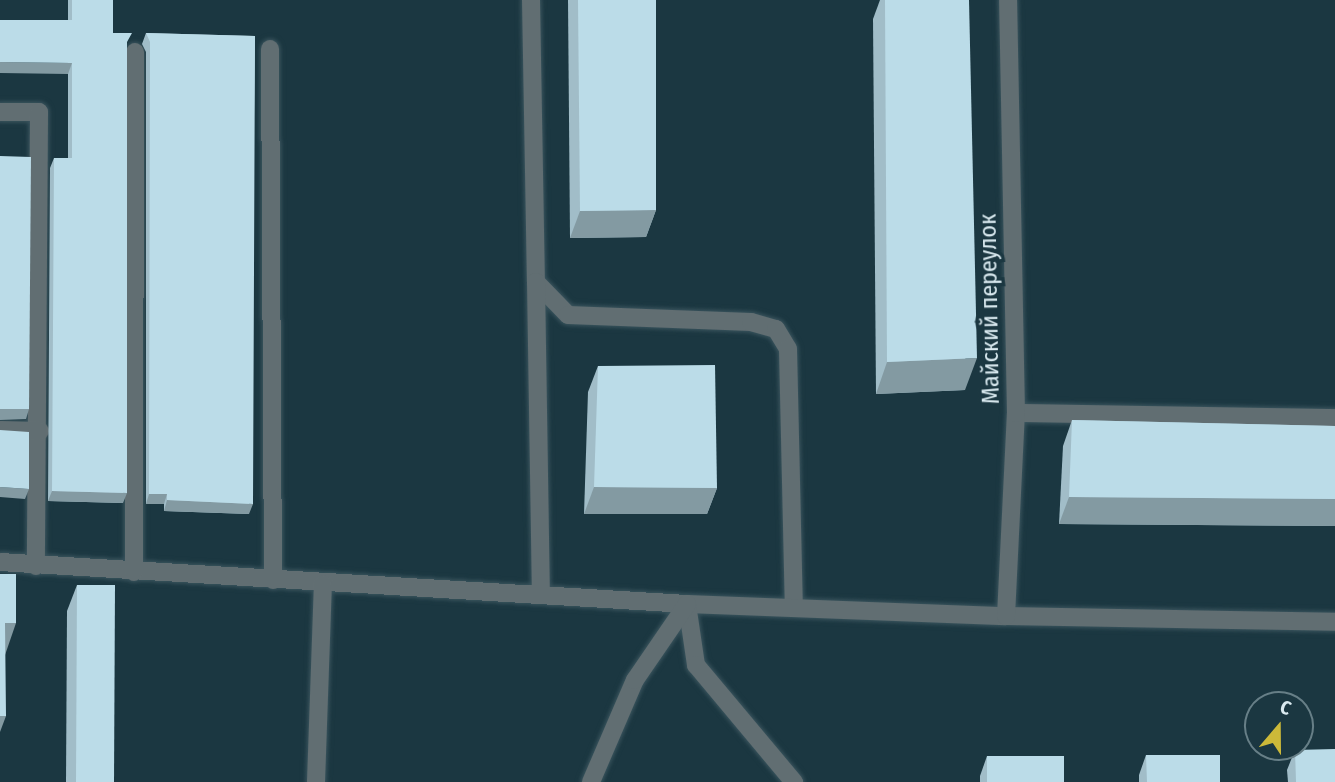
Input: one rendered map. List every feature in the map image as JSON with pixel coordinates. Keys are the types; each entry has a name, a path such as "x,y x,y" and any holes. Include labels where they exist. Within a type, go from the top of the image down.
{"street":[{"path":"531,0 541,593"},
{"name":"Майский переулок","path":"1006,616 1016,413 1008,0"},
{"path":"270,49 273,580"},
{"path":"134,572 135,52"},
{"path":"0,112 39,112 40,431 36,566"},
{"path":"536,282 568,315 751,322 776,329 788,349 794,605"},
{"path":"1016,413 1335,418"},
{"path":"0,430 40,431"},
{"path":"0,562 323,584 541,593 687,604 794,605 1006,616 1335,622"},
{"path":"316,782 323,584"},
{"path":"591,782 635,680 687,604"},
{"path":"687,604 696,665 794,782"}],"building":[{"path":"72,0 113,0 113,33 132,33 127,42 127,493 52,491 54,158 72,158 72,63 0,62 0,20 72,20"},
{"path":"578,0 656,0 656,210 580,211"},
{"path":"885,0 969,0 977,358 887,362"},
{"path":"146,33 255,36 253,504 167,500 167,494 149,494 150,42"},
{"path":"0,156 31,157 29,409 0,409"},
{"path":"715,365 717,488 594,487 598,366"},
{"path":"1072,420 1335,426 1335,499 1069,497"},
{"path":"0,430 29,432 29,489 0,487"},
{"path":"0,574 16,574 16,623 5,623 6,716 0,716"},
{"path":"77,585 115,585 114,782 76,782"},
{"path":"1335,749 1335,782 1296,782 1295,761 1314,761 1314,750"},
{"path":"1146,755 1220,755 1220,782 1147,782"},
{"path":"987,756 1064,756 1064,782 987,782"}]}
